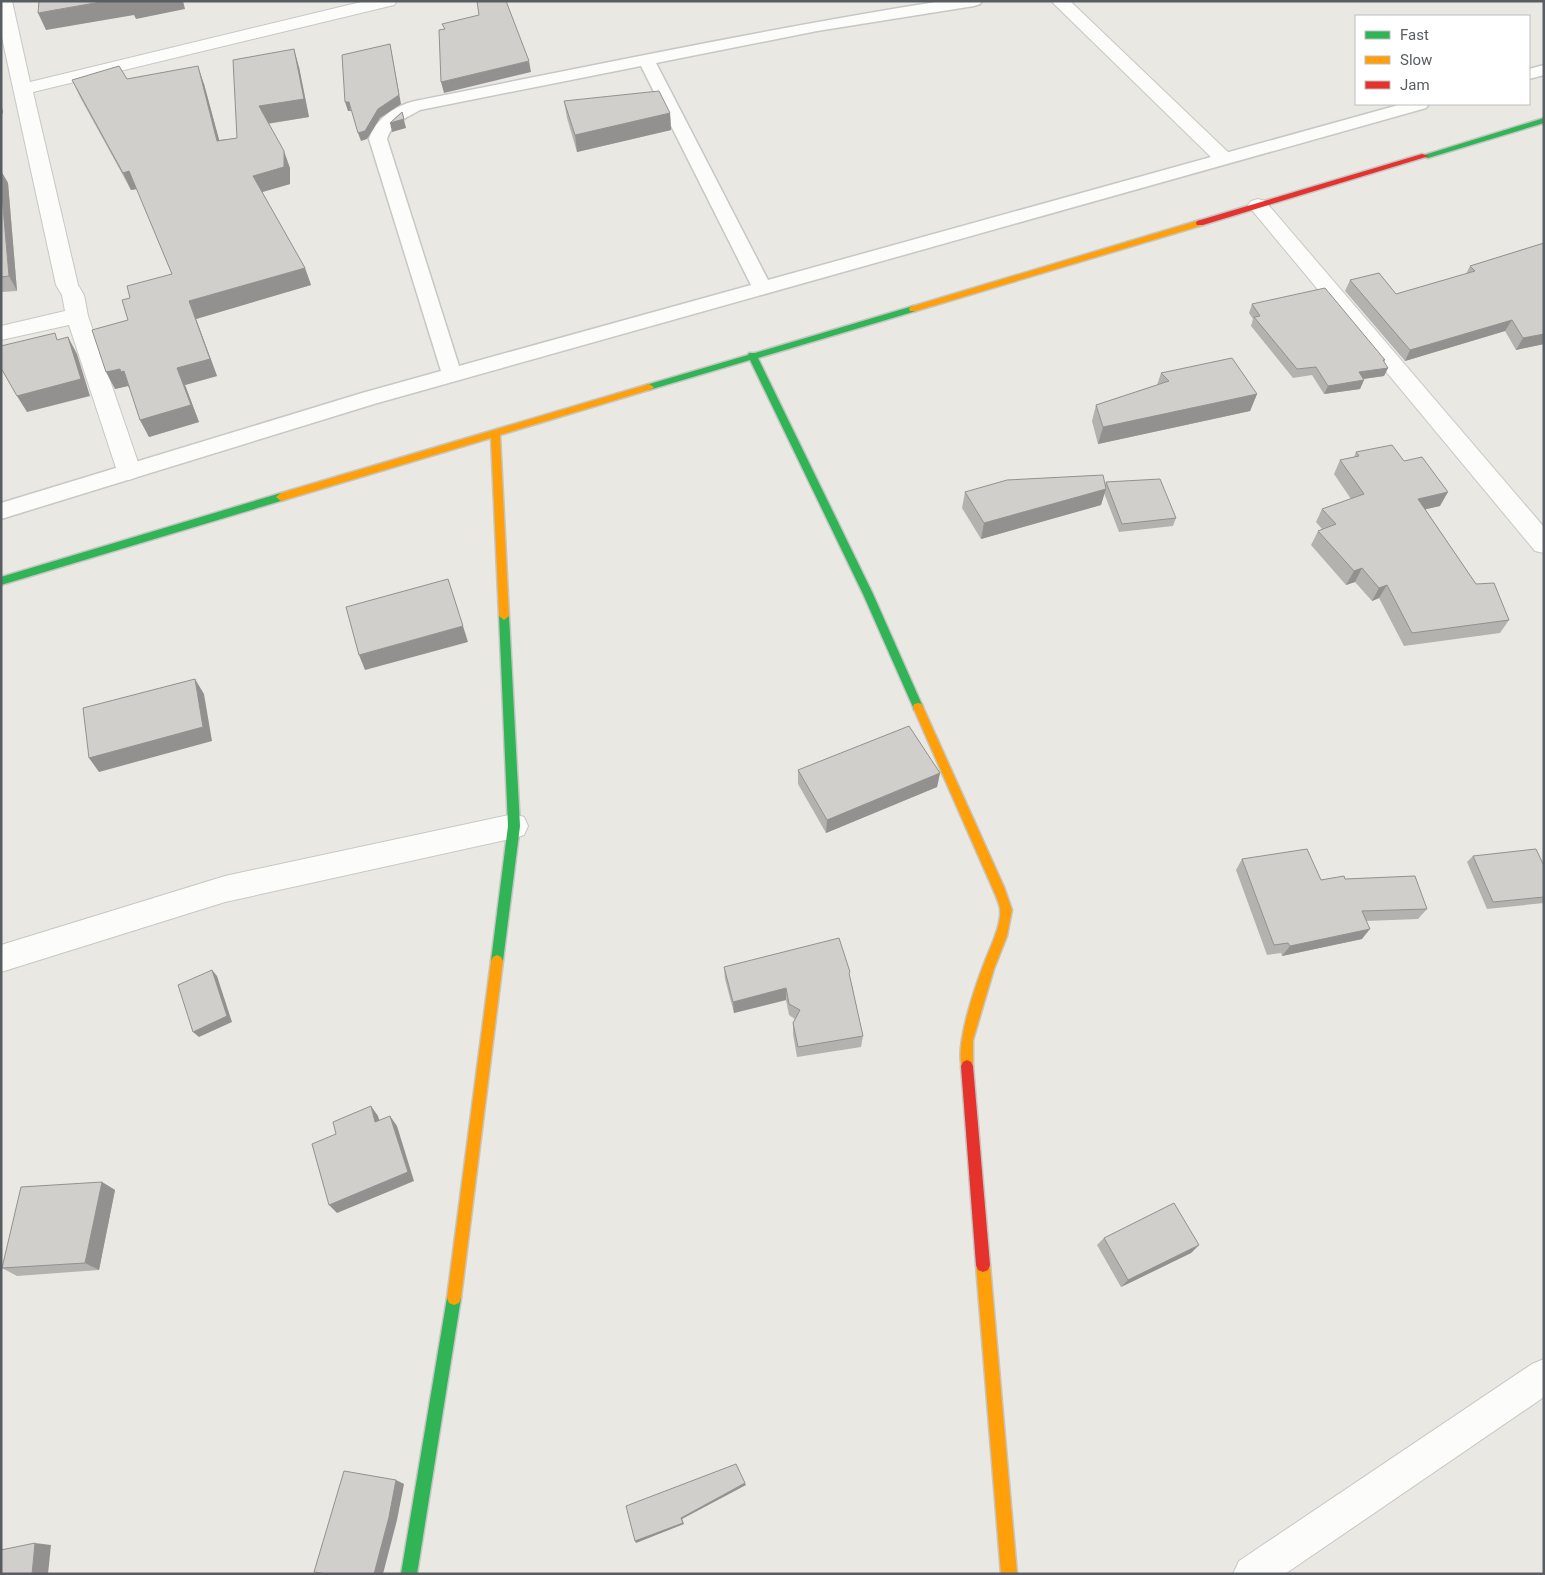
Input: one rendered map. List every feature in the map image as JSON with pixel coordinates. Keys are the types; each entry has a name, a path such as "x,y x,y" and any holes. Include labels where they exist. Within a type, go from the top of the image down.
{"main road":[{"path":"1,581 752,355 1544,120"},
{"path":"752,355 868,594 998,887 1006,910 1001,936 988,969 967,1040 966,1057 1009,1574"},
{"path":"408,1574 455,1295 514,826 495,433"}],"street":[{"path":"3,1 67,285 73,295 77,316 129,471"},
{"path":"23,89 388,1"},
{"path":"1060,1 1223,158"},
{"path":"1258,205 1544,544"},
{"path":"1,333 77,316"},
{"path":"1,959 225,889 514,826"},
{"path":"1252,1574 1544,1376"}],"lane":[{"path":"452,374 378,139 381,128 394,117 415,106 646,59 817,26 974,1"},
{"path":"646,59 763,289"},
{"path":"1530,74 1544,70"},
{"path":"1,511 452,374 763,289 1416,105"}],"building":[{"path":"39,1 106,1 38,13"},
{"path":"477,1 506,1 529,61 441,82 439,30 445,29 442,24 479,15"},
{"path":"390,44 399,95 378,109 365,131 358,133 349,102 345,102 342,55"},
{"path":"294,49 304,99 259,106 284,151 284,167 253,176 305,268 189,301 210,359 177,368 191,405 140,420 124,371 121,372 120,369 106,372 92,330 128,320 122,300 130,298 127,286 172,274 129,171 123,173 72,80 119,66 127,79 198,66 217,141 237,138 233,60"},
{"path":"659,91 670,113 575,135 564,101"},
{"path":"402,112 404,119 390,123"},
{"path":"1,184 9,276 1,277"},
{"path":"1544,243 1544,334 1523,338 1512,320 1410,350 1350,280 1379,273 1396,294 1475,271 1470,266"},
{"path":"1325,288 1385,360 1383,360 1388,368 1359,372 1364,380 1328,386 1316,367 1297,369 1254,317 1260,316 1252,304"},
{"path":"55,333 57,340 68,337 81,379 17,396 1,368 1,346"},
{"path":"1232,358 1257,394 1103,427 1096,405 1169,381 1161,373"},
{"path":"1392,445 1404,461 1422,457 1448,492 1418,499 1476,584 1494,583 1509,620 1412,633 1387,585 1379,588 1362,568 1354,571 1318,531 1336,524 1322,509 1364,494 1340,460 1359,456 1356,452"},
{"path":"1103,475 1106,489 984,523 965,492 1007,480"},
{"path":"1160,479 1176,518 1122,524 1106,482"},
{"path":"448,579 463,626 359,655 346,607"},
{"path":"195,679 203,727 89,758 83,708"},
{"path":"909,726 940,773 827,820 798,770"},
{"path":"1307,849 1321,880 1344,876 1345,879 1415,876 1427,909 1362,911 1370,929 1290,946 1288,943 1274,945 1242,859"},
{"path":"1536,849 1544,866 1544,897 1493,902 1473,856"},
{"path":"839,938 850,972 863,1036 798,1047 793,1023 800,1010 789,1004 786,988 733,1002 724,967"},
{"path":"212,970 227,1016 193,1032 178,985"},
{"path":"371,1106 375,1122 390,1116 408,1172 329,1205 312,1144 336,1134 333,1122"},
{"path":"102,1182 85,1263 2,1268 21,1187"},
{"path":"1174,1203 1199,1245 1128,1280 1104,1238"},
{"path":"736,1464 745,1483 681,1518 683,1523 635,1541 626,1506"},
{"path":"344,1471 396,1480 389,1517 374,1574 327,1574 314,1572"},
{"path":"35,1543 32,1574 1,1574 1,1550"}],"traffic: fast":[{"path":"1425,156 1544,120"},
{"path":"649,387 913,309"},
{"path":"752,355 868,594 918,707"},
{"path":"1,581 281,497"},
{"path":"497,961 514,826 504,616"},
{"path":"409,1574 454,1298"}],"traffic: slow":[{"path":"913,309 1200,223"},
{"path":"281,497 649,387"},
{"path":"495,433 504,616"},
{"path":"918,707 998,887 1006,910 1001,936 988,969 967,1040 967,1066"},
{"path":"454,1298 497,961"},
{"path":"983,1265 1009,1574"}],"traffic: jam":[{"path":"1200,223 1425,156"},
{"path":"967,1066 983,1265"}]}
